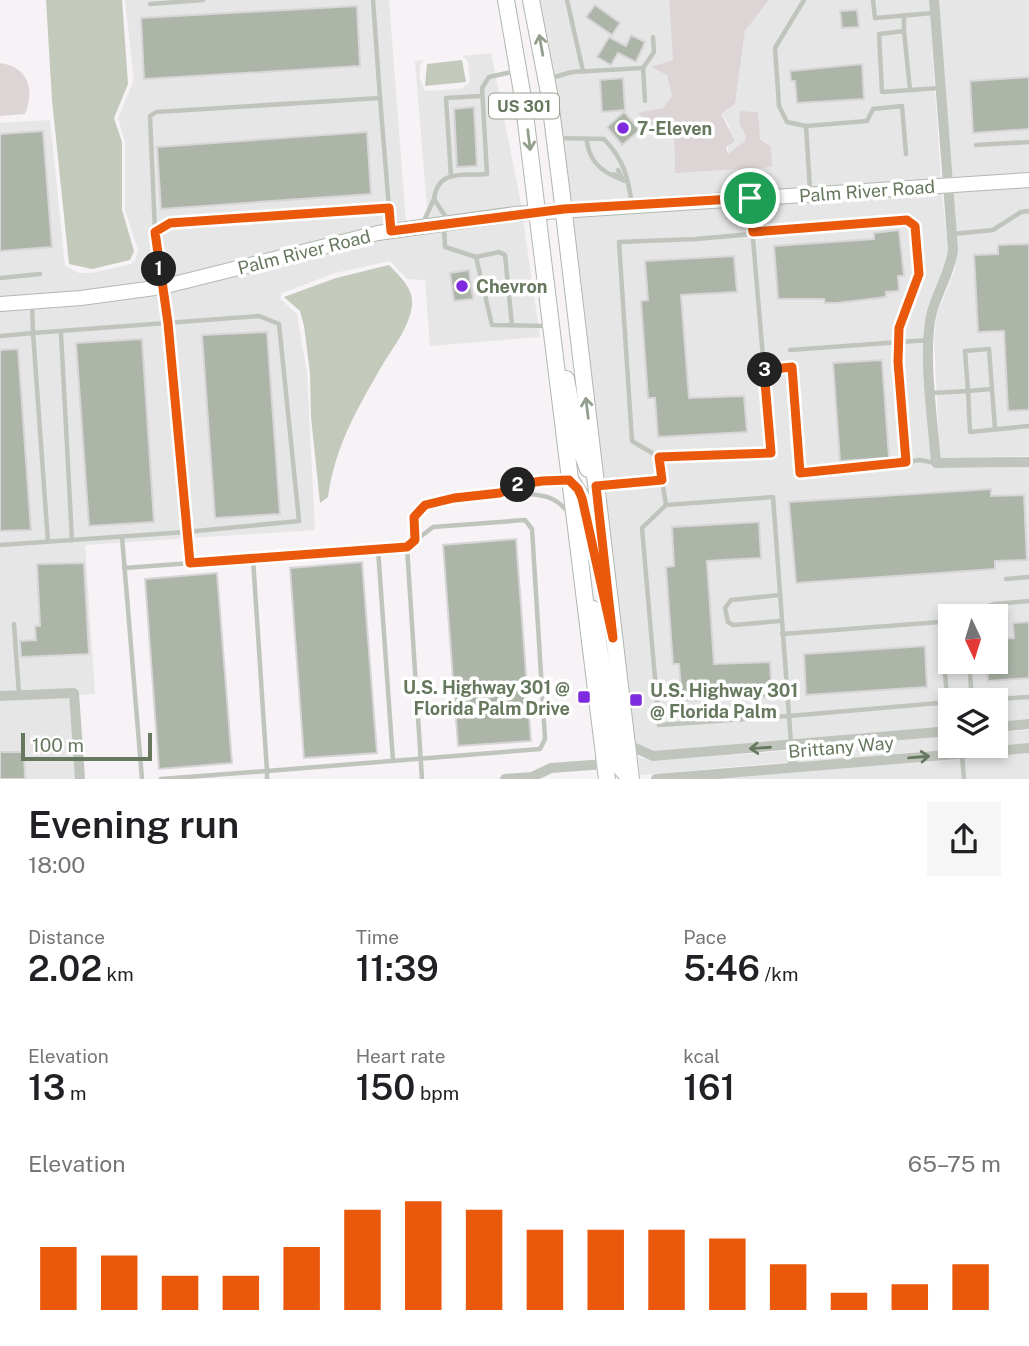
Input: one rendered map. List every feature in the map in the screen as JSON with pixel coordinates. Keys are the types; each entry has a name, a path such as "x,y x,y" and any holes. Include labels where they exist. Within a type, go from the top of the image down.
{"main road":[{"name":"US 301","path":"506,0 519,71 606,772"},
{"name":"US 301","path":"534,1 564,209 631,779"},
{"path":"550,326 563,364 578,443 595,482"},
{"path":"569,480 582,498 613,638"},
{"path":"579,567 589,590 599,635 615,749 620,767 631,779"},
{"path":"606,772 615,779"}],"street":[{"path":"934,0 951,234 951,268 932,312 929,340 936,463 1029,462"},
{"name":"Palm River Road","path":"0,304 162,286 391,231 537,212 1029,180"},
{"path":"0,696 74,693 80,779"},
{"path":"1008,726 1029,724"},
{"name":"Brittany Way","path":"626,744 653,756 938,732"},
{"path":"792,746 793,767"},
{"name":"Brittany Way","path":"1008,749 1029,748"},
{"name":"Brittany Way","path":"656,779 938,753"},
{"path":"505,779 528,778 551,768 606,772"}],"lane":[{"path":"150,4 203,0"},
{"path":"373,0 391,231"},
{"path":"568,0 583,71"},
{"path":"804,0 775,48 779,106 788,122 806,125 867,121 873,108 902,106 906,154"},
{"path":"873,0 875,18 934,13"},
{"path":"904,15 910,90"},
{"path":"904,31 883,32 877,37 882,92 939,88"},
{"path":"645,101 643,68 654,52 653,37"},
{"path":"546,80 583,71 643,68"},
{"path":"421,226 439,181 451,177 486,174 481,96 489,76 519,71"},
{"path":"451,177 446,98 481,96"},
{"path":"190,563 168,323 155,232 150,116 156,111 380,98"},
{"path":"806,125 810,195"},
{"path":"554,138 604,139 627,169 626,181 632,205"},
{"path":"586,140 594,148"},
{"path":"586,140 590,155 609,176 626,181"},
{"path":"976,145 1029,142"},
{"path":"616,172 626,181"},
{"path":"750,198 753,232 771,453 659,457 632,441 619,242 696,239 753,232 907,220 915,226 919,274 899,328 898,362 906,462"},
{"path":"434,199 447,223 445,247 476,257 499,252 505,255 512,325"},
{"path":"155,232 170,223 389,208"},
{"path":"951,234 993,230 1021,212 1029,211"},
{"path":"476,257 492,325 550,326"},
{"path":"0,278 40,274"},
{"path":"32,302 48,542"},
{"path":"0,336 259,316 279,324 299,522 0,545"},
{"path":"61,333 72,540"},
{"path":"790,350 929,340"},
{"path":"995,429 989,349 965,351 970,432 1029,426"},
{"path":"764,370 792,367 800,473 920,460 936,463"},
{"path":"932,393 992,389"},
{"path":"659,457 666,505"},
{"path":"500,493 516,485 569,480"},
{"path":"595,482 662,480"},
{"path":"415,540 414,517 425,505 500,493 544,496 557,502 573,518"},
{"path":"792,746 789,716 781,621 773,497 666,505 642,528 659,725 789,716 938,702"},
{"path":"124,568 407,547 433,527 525,520 532,529 545,740 540,749 160,779"},
{"path":"122,537 142,779"},
{"path":"407,547 422,779"},
{"path":"377,549 393,761"},
{"path":"253,559 267,779"},
{"path":"1006,579 1029,577"},
{"path":"780,595 731,600 726,603 725,616 733,625 781,621"},
{"path":"995,604 1029,601"},
{"path":"782,634 938,622"},
{"path":"14,624 19,695"},
{"path":"1008,698 1029,697"},
{"path":"961,758 964,779"},
{"path":"793,767 794,779"}],"shaded area":[{"path":"46,0 122,0 128,84 114,118 122,142 122,210 134,251 130,260 92,269 69,264 52,100"},
{"path":"125,0 389,0 406,223 199,273 121,288 0,299 0,123 50,120 65,266 79,273 92,273 135,261 138,250 125,210 125,142 118,118 134,80"},
{"path":"536,0 669,0 673,60 652,67 667,75 672,96 663,108 638,113 653,129 669,126 674,130 675,173 767,143 760,139 757,112 747,111 739,123 746,136 744,142 728,154 729,125 721,114 735,104 745,31 769,0 929,0 941,181 572,204"},
{"path":"669,0 769,0 745,31 735,104 721,114 735,141 726,147 728,154 744,142 746,136 739,123 740,111 758,112 760,139 771,147 772,167 675,173 674,130 669,126 645,127 645,119 637,113 663,108 672,96 667,75 651,67 673,60"},
{"path":"938,0 1029,0 1029,175 950,181"},
{"path":"491,53 522,209 428,220 415,61 424,60 420,65 420,80 425,91 461,89 470,82 468,61 462,56"},
{"path":"462,60 466,82 425,86 427,64"},
{"path":"0,63 17,69 27,81 29,96 25,114 0,116"},
{"path":"1029,185 1029,456 940,458 934,340 937,314 955,269 957,250 951,191"},
{"path":"942,192 948,250 946,267 925,339 931,468 1029,467 1029,719 1008,721 1008,688 938,688 938,727 653,751 636,744 614,596 573,214"},
{"path":"523,219 540,337 430,346 425,280 407,279 390,261 335,273 282,293 280,299 297,314 307,373 315,530 85,545 95,694 79,695 78,688 0,691 0,309 81,303 356,243"},
{"path":"389,265 409,288 412,306 408,321 356,412 336,461 328,497 320,503 304,326 300,311 284,297 336,278"},
{"path":"70,698 76,779 0,779 0,701"},
{"path":"1029,730 1029,743 1008,745 1008,731"},
{"path":"938,737 938,750 797,762 796,750"},
{"path":"787,751 788,762 640,775 638,757 653,761"},
{"path":"1029,753 1029,779 704,779 969,758 1008,758 1008,755"}],"building":[{"path":"595,5 620,23 612,35 586,17"},
{"path":"357,6 360,66 144,79 141,18"},
{"path":"857,10 859,27 842,28 840,11"},
{"path":"631,35 645,42 636,62 618,53 611,65 597,57 609,37 626,46"},
{"path":"862,64 864,99 797,103 795,81 791,81 790,71"},
{"path":"1029,77 1029,129 973,133 970,81"},
{"path":"623,78 625,110 602,112 600,80"},
{"path":"474,107 477,166 457,167 454,109"},
{"name":"7-Eleven","path":"624,112 640,130 622,145 607,127"},
{"path":"43,131 52,247 0,251 0,134"},
{"path":"367,132 371,194 161,209 157,147"},
{"path":"899,230 904,276 898,276 899,291 886,292 886,297 837,303 825,303 824,299 778,299 774,246 874,239 874,233"},
{"path":"1029,244 1029,410 1008,411 1004,331 978,332 974,255 998,254 998,245"},
{"path":"734,256 737,292 681,295 689,398 744,396 747,432 658,437 655,398 648,398 641,301 648,300 645,261"},
{"name":"Chevron","path":"469,270 473,299 454,301 450,273"},
{"path":"267,332 280,514 215,518 202,335"},
{"path":"142,339 154,522 89,526 76,343"},
{"path":"18,349 31,530 0,531 0,350"},
{"path":"882,360 889,458 840,461 833,363"},
{"path":"991,489 991,496 1024,495 1027,560 995,561 995,569 796,583 789,502"},
{"path":"759,522 761,558 707,561 714,664 770,662 772,697 682,701 679,664 673,664 666,567 674,566 672,527"},
{"path":"516,539 531,741 458,746 443,545"},
{"path":"362,562 377,753 304,758 290,568"},
{"path":"84,563 89,654 21,657 20,641 36,640 35,626 40,626 37,564"},
{"path":"217,573 232,763 159,769 145,579"},
{"path":"1029,622 1029,678 988,681 988,674 1008,674 1008,638 1014,638 1013,623"},
{"path":"925,646 927,687 806,695 804,654"},
{"path":"0,752 24,752 25,779 0,779"}],"place":[{"name":"7-Eleven","path":"623,128"},
{"name":"Chevron","path":"462,286"},
{"name":"U.S. Highway 301 @ Florida Palm Drive","path":"584,697"},
{"name":"U.S. Highway 301 @ Florida Palm","path":"636,700"}],"route":[{"path":"750,198 753,232 907,220 915,226 919,274 899,328 898,362 906,462 800,473 792,367 764,370 771,453 659,457 662,480 596,486 613,638 582,498 575,484 569,480 556,479 516,485 500,493 454,498 425,505 414,517 415,540 407,547 190,563 168,323 155,232 170,223 389,208 391,231 564,209 750,198"}]}
